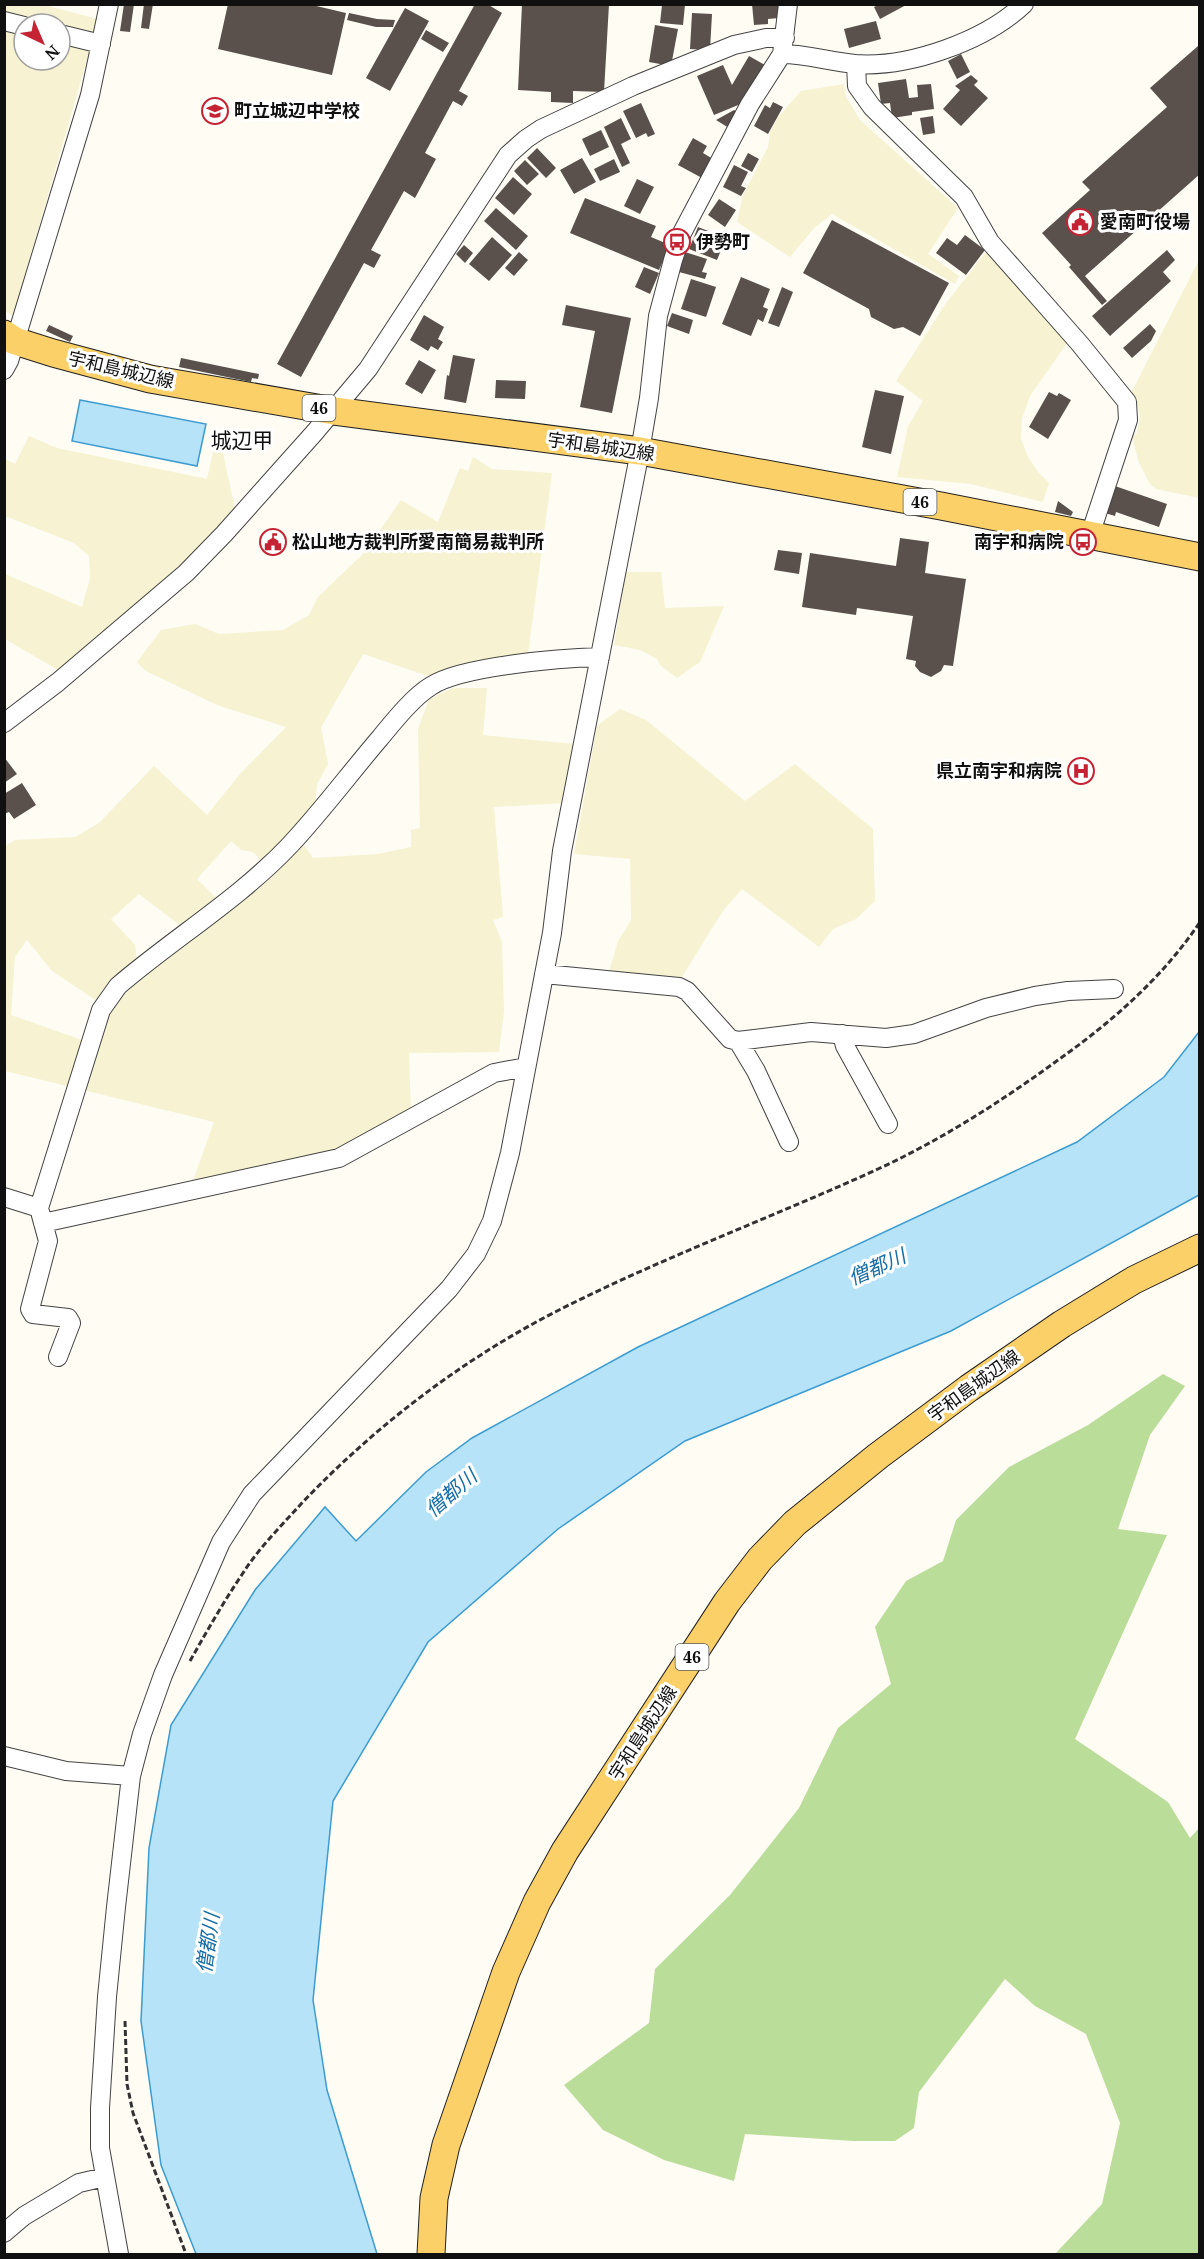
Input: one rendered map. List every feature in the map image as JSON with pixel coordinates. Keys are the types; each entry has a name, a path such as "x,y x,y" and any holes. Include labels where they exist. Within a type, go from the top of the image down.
{"main road":[{"name":"宇和島城辺線","path":"10,338 150,379 334,411 640,451 1200,557"},
{"name":"宇和島城辺線","path":"431,2254 434,2198 446,2145 506,1972 537,1902 565,1851 728,1602 760,1559 795,1522 969,1388 1062,1324 1134,1280 1200,1248"}],"street":[{"path":"4,370 10,338 90,95 109,4"},
{"path":"119,2254 100,2148 100,2108 105,2019 131,1776 142,1734 163,1675 221,1542 252,1494 441,1297 476,1254 492,1221 510,1153 552,933 562,851 640,451 649,398 658,316 682,233 750,104 784,46 788,4"},
{"path":"4,723 58,682 186,573 334,411 368,369 508,155 526,139 541,129 633,86 734,45 766,38 798,54 856,64 891,62 930,54 975,37 1013,15 1024,4"},
{"path":"72,37 101,44"},
{"path":"856,64 857,86 872,107 964,197 990,242 1080,344 1127,402 1128,420 1090,535"},
{"path":"58,1357 71,1323 68,1318 33,1314 30,1309 48,1241 41,1216 101,1010 118,986 264,871 291,844 396,719 430,686 453,676 479,670 572,657 600,657"},
{"path":"544,974 679,987 687,991 730,1039 738,1041 812,1032 886,1038 914,1034 986,1008 1035,996 1114,989"},
{"path":"842,1034 845,1046 888,1124"},
{"path":"738,1041 756,1071 789,1142"},
{"path":"4,1197 41,1216 339,1158 494,1073 526,1067"},
{"path":"4,1756 66,1772 131,1776"},
{"path":"4,2233 24,2216 79,2183 105,2177"}],"path":[{"path":"189,1663 244,1570 279,1528 334,1469 399,1413 482,1355 559,1310 665,1261 879,1169 936,1140 997,1103 1091,1037 1139,995 1200,922"},
{"path":"124,2010 127,2084 133,2113 186,2254"}],"shaded area":[{"path":"41,4 71,12 12,12 12,20 5,18 5,5"},
{"path":"72,12 97,19 94,39 72,34"},
{"path":"4,29 12,31 12,72 72,72 72,45 90,49 13,316 4,311"},
{"path":"844,84 846,97 860,120 958,208 928,254 959,276 955,284 832,214 815,227 790,257 737,222 743,195 768,147 770,132 779,116 801,91"},
{"path":"986,252 1067,343 1030,396 1022,418 1021,439 1028,457 1049,483 1043,502 971,484 897,477 908,426 923,401 896,381 946,303"},
{"path":"1199,260 1199,498 1156,489 1150,484 1139,463 1132,437 1137,433 1140,418 1138,406 1131,393"},
{"path":"29,436 57,448 207,479 215,443 221,444 235,509 173,575 58,670 5,639 5,574 82,607 90,578 89,556 74,543 5,516 5,459 15,464"},
{"path":"473,457 492,469 552,473 528,654 431,677 363,654 321,727 328,764 317,784 315,804 264,863 253,852 241,850 231,841 197,879 217,899 181,926 139,894 111,919 135,945 137,961 112,979 103,989 97,1001 52,971 27,940 15,957 11,1015 82,1040 67,1086 5,1071 5,846 15,840 75,837 99,823 154,766 207,815 240,774 286,727 217,705 146,671 137,662 161,630 195,624 219,634 283,630 309,615 318,597 365,552 401,500 438,522 460,468 468,471"},
{"path":"626,572 661,572 665,608 724,606 700,662 677,678 660,665 657,659 640,650 614,645"},
{"path":"453,688 487,688 483,735 574,744 565,803 494,807 503,917 493,920 502,942 504,1011 499,1052 409,1053 411,1111 337,1151 192,1183 214,1122 83,1090 113,1003 127,988 302,843 313,858 378,854 411,847 411,830 420,828 418,729 429,699"},
{"path":"620,709 646,720 745,801 795,764 873,829 875,901 856,919 833,929 819,947 742,889 722,912 680,980 609,972 618,941 631,920 630,859 574,854 597,726"}],"green space":[{"path":"1163,1374 1185,1386 1150,1435 1118,1529 1167,1535 1075,1739 1168,1802 1190,1838 1199,1828 1199,2254 1055,2254 1102,2204 1120,2123 1086,2034 1035,2006 1005,1979 919,2092 914,2128 895,2141 853,2141 745,2134 734,2181 664,2160 603,2130 564,2085 649,2023 655,1969 730,1895 799,1808 838,1728 891,1684 875,1627 906,1581 943,1561 956,1520 1009,1467 1088,1425"}],"water":[{"path":"80,400 206,424 197,466 72,441"},
{"name":"僧都川","path":"1199,1032 1199,1195 951,1331 685,1441 558,1529 428,1642 333,1801 313,2000 327,2090 377,2254 196,2254 161,2165 141,2021 149,1848 171,1725 255,1590 325,1507 356,1541 426,1472 472,1438 638,1347 1077,1142 1164,1077"}],"building":[{"path":"124,4 134,4 130,32 120,31"},
{"path":"144,4 153,4 149,29 141,28"},
{"path":"228,4 308,4 346,13 332,75 218,49"},
{"path":"475,4 487,4 502,13 459,91 468,96 462,106 453,101 425,153 436,159 415,198 404,191 371,250 381,255 374,268 364,263 301,377 277,364"},
{"path":"522,4 609,4 604,92 573,91 573,103 551,102 551,92 518,90"},
{"path":"752,4 778,5 779,18 768,19 768,24 754,25"},
{"path":"880,4 908,4 880,19 874,7"},
{"path":"662,5 685,5 683,25 660,23"},
{"path":"405,8 429,21 390,91 366,78"},
{"path":"349,13 395,20 393,27 376,27 347,20"},
{"path":"692,13 712,14 710,50 690,49"},
{"path":"876,21 881,39 849,48 844,29"},
{"path":"655,25 678,29 671,66 649,62"},
{"path":"426,30 449,43 443,52 421,39"},
{"path":"1198,46 1200,48 1200,174 1085,276 1107,301 1102,305 1042,233 1090,190 1082,182 1167,107 1150,88"},
{"path":"961,54 970,72 957,79 948,61"},
{"path":"749,56 765,65 743,103 714,115 697,76 723,65 732,85"},
{"path":"971,75 978,81 974,85 988,98 961,126 943,109 960,90 955,86"},
{"path":"906,79 909,98 918,97 917,85 931,84 934,109 892,118 890,103 881,104 878,83"},
{"path":"773,102 783,107 768,134 754,126 765,105 770,108"},
{"path":"641,103 655,134 648,137 646,133 636,138 623,111"},
{"path":"734,110 739,113 729,128 716,120"},
{"path":"933,116 935,133 923,135 920,118"},
{"path":"621,118 631,139 621,144 630,163 622,167 604,127"},
{"path":"601,130 609,147 590,156 582,139"},
{"path":"693,138 707,146 703,153 713,159 702,178 678,165"},
{"path":"537,148 556,168 546,178 527,158"},
{"path":"748,153 759,159 752,172 741,166"},
{"path":"582,158 596,182 574,194 560,170"},
{"path":"614,159 620,172 600,181 594,169"},
{"path":"525,160 539,174 527,185 514,171"},
{"path":"734,165 748,172 741,186 746,188 741,196 723,187"},
{"path":"513,177 532,194 514,215 495,198"},
{"path":"637,179 654,187 640,214 624,206"},
{"path":"585,198 656,226 651,237 670,245 659,270 570,233"},
{"path":"719,199 736,210 725,227 708,215"},
{"path":"496,208 528,236 516,250 484,221"},
{"path":"832,220 949,283 920,336 903,327 894,329 871,317 869,309 803,273"},
{"path":"698,227 726,238 717,260 689,249"},
{"path":"965,235 985,250 966,275 936,253 947,238 957,245"},
{"path":"492,237 512,255 489,281 469,264"},
{"path":"464,245 473,253 465,263 456,254"},
{"path":"1167,250 1175,260 1163,272 1171,281 1110,336 1092,316"},
{"path":"519,252 528,260 514,276 505,268"},
{"path":"685,252 707,259 702,272 707,273 705,279 679,272"},
{"path":"644,267 659,273 650,294 635,287"},
{"path":"741,277 770,289 763,307 768,309 763,322 758,319 751,336 722,324"},
{"path":"691,279 716,287 706,317 681,309"},
{"path":"782,287 793,292 779,327 768,323"},
{"path":"566,305 631,318 612,413 580,407 595,331 562,325"},
{"path":"672,313 693,320 689,334 667,326"},
{"path":"424,315 444,327 438,339 443,342 438,350 431,346 428,351 410,340"},
{"path":"1150,324 1156,331 1151,341 1132,358 1123,348"},
{"path":"49,325 73,336 70,342 46,331"},
{"path":"453,355 475,359 466,403 444,399 447,375 449,376"},
{"path":"181,358 259,374 258,379 252,378 251,382 179,367"},
{"path":"419,360 436,370 422,394 405,384"},
{"path":"496,380 526,381 525,399 495,398"},
{"path":"875,390 904,396 891,454 862,447"},
{"path":"1049,392 1057,396 1059,393 1071,400 1048,439 1029,427"},
{"path":"1115,486 1167,504 1159,527 1116,512 1115,516 1105,513"},
{"path":"1058,501 1073,512 1071,516 1055,512"},
{"path":"900,538 929,542 925,573 966,579 953,666 944,665 941,671 931,677 920,672 915,666 916,661 906,659 913,616 857,608 856,615 802,607 810,553 896,566"},
{"path":"778,550 802,553 799,574 774,570"},
{"path":"4,757 17,774 4,783"},
{"path":"22,783 36,805 14,819 9,812 4,814 4,794"}],"place":[{"name":"町立城辺中学校","path":"215,111"},
{"name":"愛南町役場","path":"1080,222"},
{"name":"伊勢町","path":"677,242"},
{"name":"松山地方裁判所愛南簡易裁判所","path":"273,542"},
{"name":"南宇和病院","path":"1083,542"},
{"name":"県立南宇和病院","path":"1081,771"}],"district":[{"name":"城辺甲","path":"242,441"}]}
